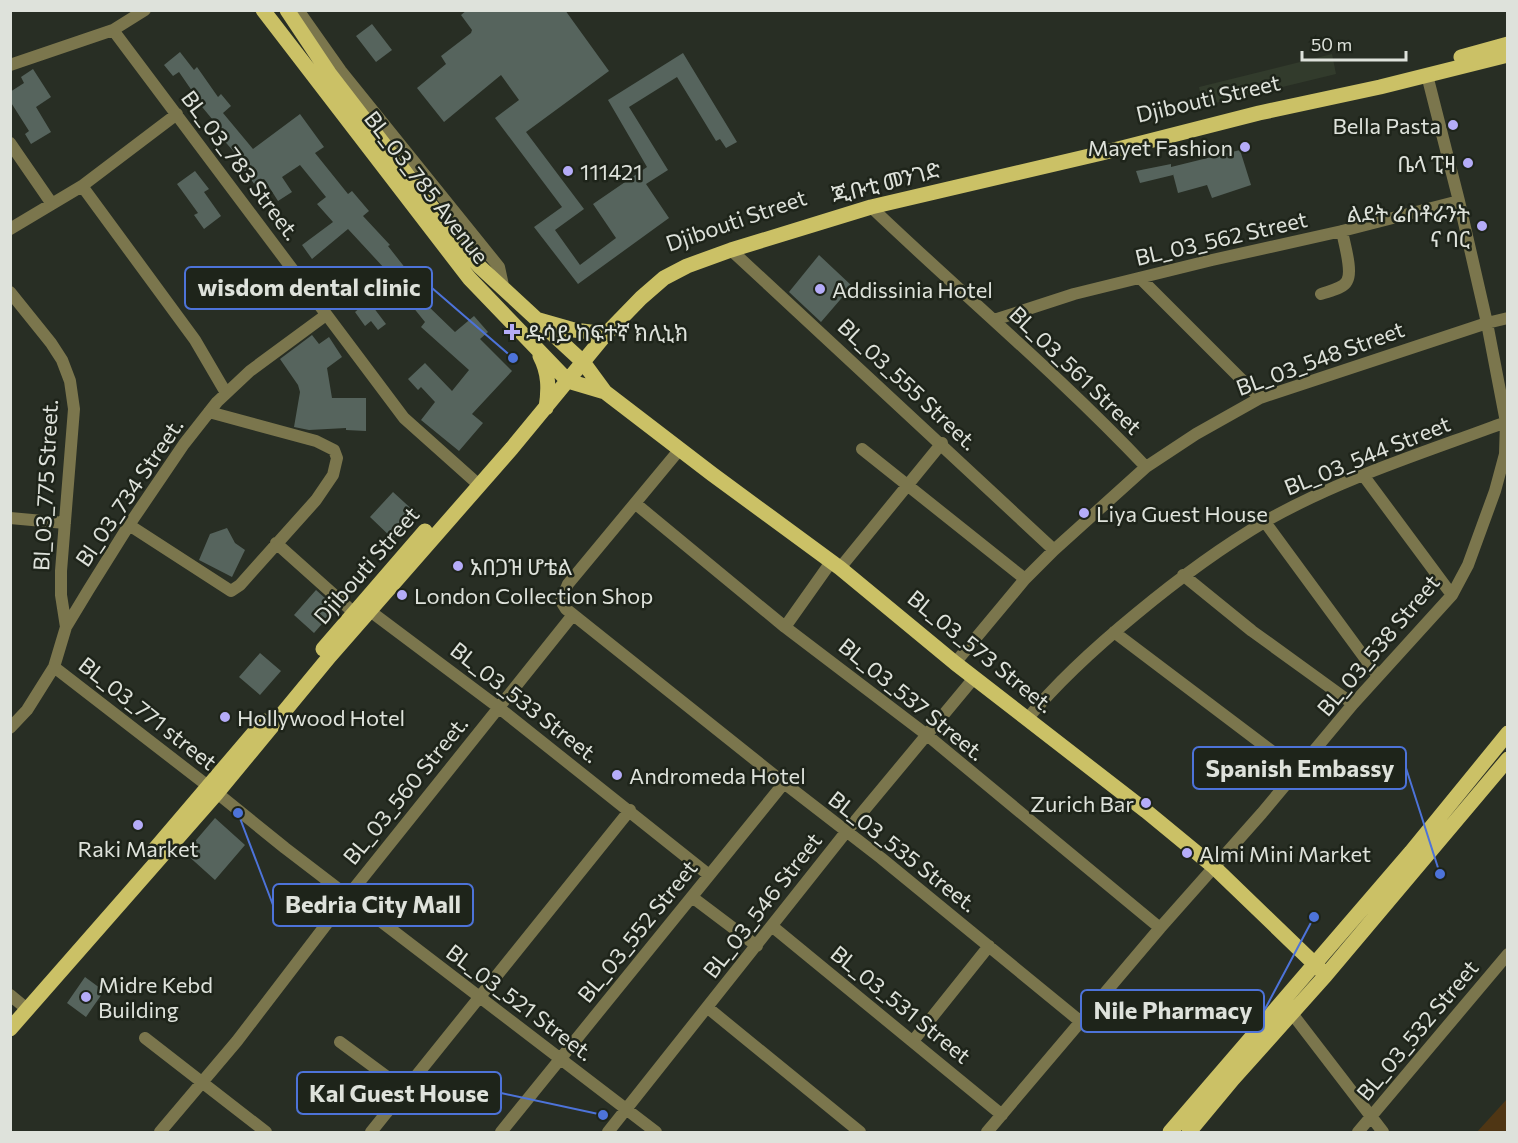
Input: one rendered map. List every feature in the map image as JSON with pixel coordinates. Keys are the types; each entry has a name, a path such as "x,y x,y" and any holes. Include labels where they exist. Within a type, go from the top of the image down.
{"main road":[{"name":"BL_03_785 Avenue","path":"263,10 458,265 565,377"},
{"name":"BL_03_785 Avenue","path":"287,10 329,73 466,251 504,290 579,358 605,392"},
{"name":"Djibouti Street","path":"601,333 666,266 757,232 860,203 1381,80 1508,44"},
{"name":"ጂቡቲ መንገድ","path":"476,482 546,408 565,377 601,333 664,278 687,267 731,250 871,207 1508,55"},
{"path":"535,318 564,327 601,333"},
{"path":"534,345 547,376 549,391 546,408"},
{"path":"565,377 605,392"},
{"name":"Djibouti Street","path":"362,614 404,553 476,482 549,391 565,377"},
{"name":"BL_03_573 Street.","path":"605,392 836,565 955,663 1028,718 1214,867 1326,975"},
{"path":"10,1016 212,789 362,614"},
{"path":"1189,1132 1287,1007 1315,963 1411,852 1508,733"},
{"path":"1170,1132 1287,1007 1326,975 1503,764 1486,759"},
{"path":"10,1029 20,1003"}],"street":[{"path":"10,65 113,30 145,10"},
{"path":"298,10 341,71 499,267 504,290"},
{"name":"BL_03_783 Street.","path":"113,30 404,418 476,482"},
{"name":"BL_03_538 Street","path":"987,1132 1353,704 1452,595 1468,565 1495,491 1505,454 1506,422 1487,323 1427,75"},
{"path":"10,229 82,186 177,114"},
{"path":"10,143 52,204"},
{"path":"82,186 195,340 226,393"},
{"name":"BL_03_562 Street","path":"994,320 1074,294 1459,201"},
{"name":"BL_03_561 Street","path":"871,207 1096,415 1146,467"},
{"path":"1321,294 1341,287 1347,281 1350,272 1342,231"},
{"name":"BL_03_555 Street.","path":"731,250 1054,549"},
{"path":"1140,278 1260,398"},
{"name":"Bl_03_775 Street.","path":"10,292 51,343 62,360 70,381 74,409 61,595 66,627"},
{"name":"Bl_03_734 Street.","path":"10,728 27,710 54,667 66,627 168,466 226,393 250,371 326,315"},
{"name":"BL_03_548 Street","path":"955,663 1025,579 1054,549 1146,467 1196,434 1260,398 1508,318"},
{"path":"129,525 231,591 240,585 316,500 333,475 338,458 334,450 316,441 210,412"},
{"name":"BL_03_544 Street","path":"1028,718 1050,690 1114,632 1183,575 1265,522 1363,475 1506,422"},
{"path":"785,627 942,443"},
{"path":"636,504 680,449"},
{"path":"862,449 1025,579"},
{"path":"1363,475 1452,595"},
{"name":"BL_03_535 Street.","path":"636,504 568,584 561,601 572,616 881,858 1081,1022"},
{"name":"BL_03_537 Street.","path":"636,504 785,627 927,735 1160,928"},
{"path":"10,518 65,523"},
{"path":"1265,522 1378,676"},
{"name":"BL_03_533 Street.","path":"276,543 362,614 498,707 709,875"},
{"path":"1183,575 1252,631 1353,704"},
{"name":"BL_03_560 Street.","path":"160,1132 237,1041 348,896 572,616"},
{"path":"1114,632 1298,771"},
{"name":"BL_03_771 street","path":"54,667 212,789"},
{"name":"BL_03_546 Street","path":"608,1132 773,927 846,832 974,678"},
{"name":"BL_03_552 Street","path":"501,1132 784,783"},
{"name":"BL_03_521 Street.","path":"212,789 656,1132"},
{"path":"371,1132 630,810"},
{"path":"692,897 757,946"},
{"name":"BL_03_531 Street","path":"773,927 1002,1115"},
{"path":"913,1041 989,946"},
{"name":"BL_03_532 Street","path":"1358,1132 1508,954"},
{"path":"1287,1007 1383,1132"},
{"path":"708,1008 860,1132"},
{"path":"145,1038 266,1132"},
{"path":"340,1042 405,1090"}],"shaded area":[{"path":"1332,54 1336,74 1203,106 1199,87"},
{"path":"1507,1099 1507,1132 1477,1132"}],"building":[{"path":"467,10 565,10 609,71 526,132 584,209 555,230 580,265 616,238 593,204 647,167 608,100 683,53 737,142 726,148 720,139 716,141 677,77 629,107 668,170 646,184 669,218 578,284 534,227 562,207 495,118 519,100 501,75 444,122 417,88 446,64 441,56 471,33 472,30 461,15"},
{"path":"372,24 392,50 376,62 356,36"},
{"path":"180,52 194,70 197,67 218,97 221,94 231,106 223,113 253,149 300,114 324,147 315,153 348,194 352,191 369,211 363,216 390,245 388,246 431,301 426,304 455,332 474,316 488,332 480,339 512,371 472,414 483,423 459,451 421,420 435,402 421,387 418,390 408,379 425,363 452,391 469,370 421,327 425,322 383,270 385,269 348,229 312,259 302,245 333,222 317,204 326,197 300,165 282,177 292,192 278,201 264,179 255,185 233,155 235,153 213,128 217,125 198,102 179,72 173,76 164,65"},
{"path":"33,69 51,97 36,107 51,132 31,144 25,134 29,131 10,101 10,92 24,83 21,77"},
{"path":"1240,150 1251,185 1212,198 1207,185 1178,193 1173,174 1140,183 1136,171 1171,164 1171,167"},
{"path":"195,171 209,189 204,192 221,216 204,229 194,215 198,213 177,184"},
{"name":"Addissinia Hotel","path":"819,255 852,286 821,322 789,292"},
{"path":"353,274 367,292 364,295 386,324 378,330 371,321 365,326 355,312 361,307 342,283"},
{"path":"312,335 319,344 329,337 342,357 327,368 332,398 366,398 366,431 346,430 346,428 309,430 294,427 300,392 298,385 280,359"},
{"path":"393,492 416,513 393,539 370,517"},
{"path":"227,528 235,543 245,550 232,577 199,560 210,534"},
{"path":"316,590 336,608 314,633 294,615"},
{"path":"260,653 281,671 260,695 239,677"},
{"path":"215,818 245,845 215,880 185,853"},
{"name":"Midre Kebd Building","path":"85,977 104,991 86,1017 67,1003"}],"place":[{"name":"Bella Pasta","path":"1453,125"},
{"name":"Mayet Fashion","path":"1245,147"},
{"name":"ቤላ ፒዛ","path":"1468,163"},
{"name":"111421","path":"568,171"},
{"name":"ልደት ሬስቶራንት ና ባር","path":"1482,226"},
{"name":"Addissinia Hotel","path":"820,289"},
{"name":"ዱሳይ ከፍተኛ ክሊኒክ","path":"512,332"},
{"name":"wisdom dental clinic","path":"513,358"},
{"name":"Liya Guest House","path":"1084,513"},
{"name":"አበጋዝ ሆቴል","path":"458,566"},
{"name":"London Collection Shop","path":"402,595"},
{"name":"Hollywood Hotel","path":"225,717"},
{"name":"Andromeda Hotel","path":"617,775"},
{"name":"Zurich Bar","path":"1146,803"},
{"name":"Bedria City Mall","path":"238,813"},
{"name":"Raki Market","path":"138,825"},
{"name":"Almi Mini Market","path":"1187,853"},
{"name":"Spanish Embassy","path":"1440,874"},
{"name":"Nile Pharmacy","path":"1314,917"},
{"name":"Midre Kebd Building","path":"86,997"},
{"name":"Kal Guest House","path":"603,1115"}]}
